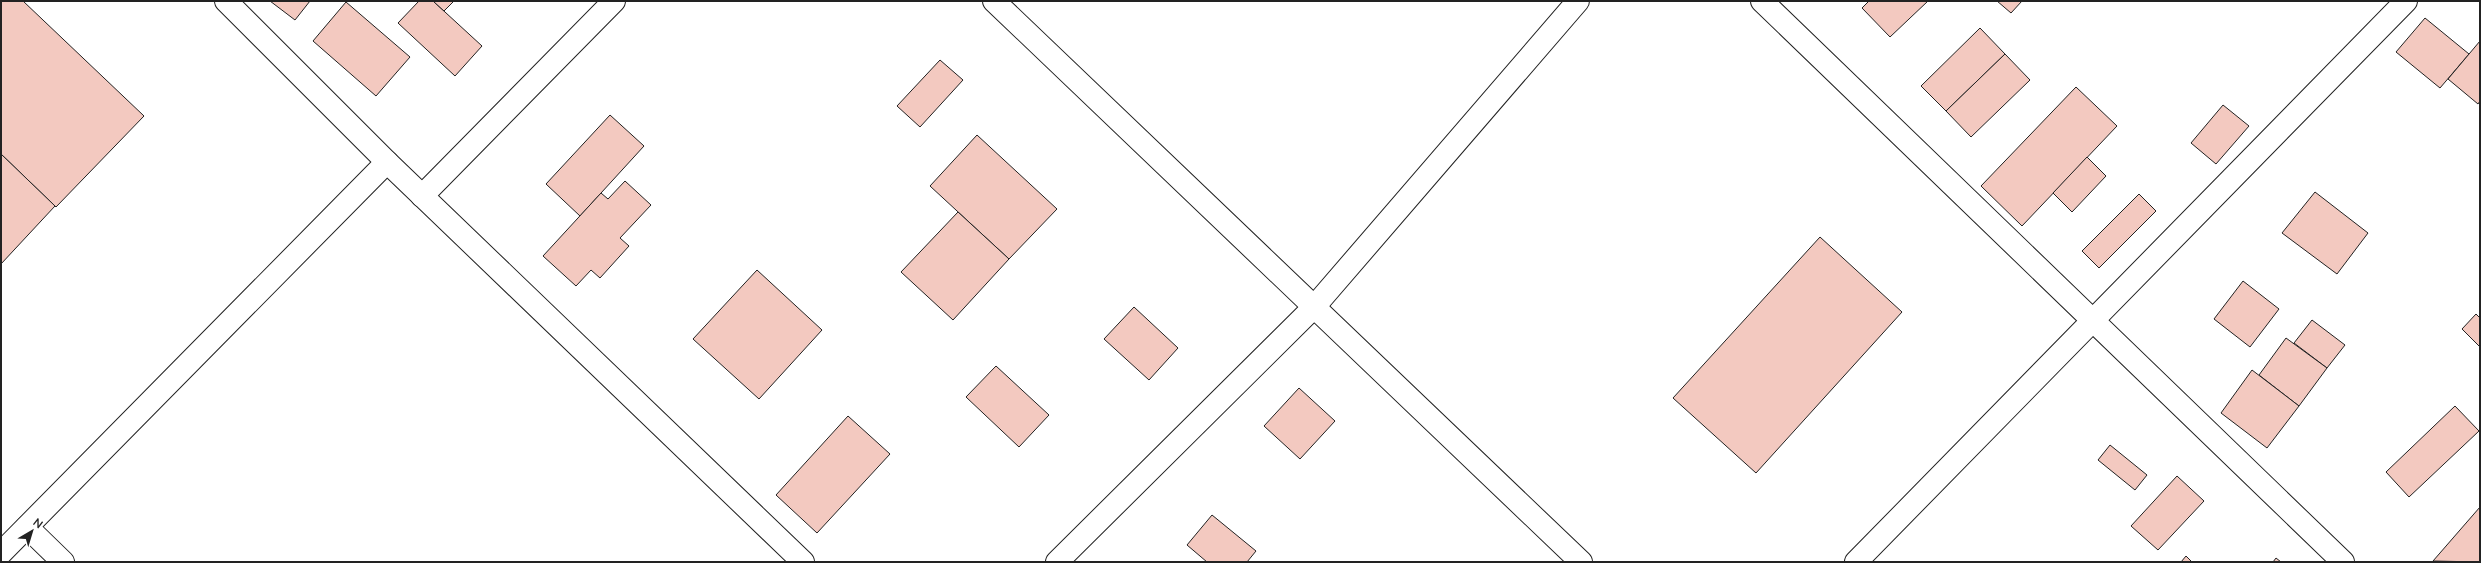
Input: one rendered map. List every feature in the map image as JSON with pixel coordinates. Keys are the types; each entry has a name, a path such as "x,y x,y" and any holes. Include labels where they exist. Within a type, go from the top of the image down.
{"street":[{"path":"226,1 387,162 803,562"},
{"path":"422,196 614,1"},
{"path":"994,1 1581,562"},
{"path":"1057,562 1314,307 1578,1"},
{"path":"1762,1 2343,562"},
{"path":"1856,562 2406,1"},
{"path":"1,553 387,162"},
{"path":"27,527 62,562"}],"building":[{"path":"1,1 23,1 144,116 56,207 1,154"},
{"path":"270,1 310,1 295,20"},
{"path":"419,1 433,1 482,46 455,76 398,23"},
{"path":"433,1 454,1 444,11"},
{"path":"1869,1 1928,1 1890,37 1862,8"},
{"path":"1997,1 2022,1 2011,13"},
{"path":"346,2 410,57 376,96 313,41"},
{"path":"2425,18 2469,54 2440,88 2396,52"},
{"path":"1980,28 2005,54 1946,111 1921,86"},
{"path":"2480,41 2480,101 2478,104 2448,79"},
{"path":"2005,54 2030,80 1971,137 1946,111"},
{"path":"940,60 963,80 920,127 897,106"},
{"path":"2076,87 2117,126 2022,226 1981,186"},
{"path":"2223,105 2249,126 2216,164 2191,143"},
{"path":"610,115 644,146 580,216 546,184"},
{"path":"977,135 1057,209 1009,259 930,186"},
{"path":"1,154 55,206 1,264"},
{"path":"2087,157 2106,176 2072,212 2053,193"},
{"path":"625,181 651,205 620,238 629,246 600,278 591,270 576,286 543,256 601,193 608,199"},
{"path":"2315,192 2368,233 2337,274 2282,233"},
{"path":"2139,194 2156,211 2099,268 2082,251"},
{"path":"958,212 1009,259 953,320 901,272"},
{"path":"1820,237 1902,312 1756,473 1673,398"},
{"path":"757,270 822,330 759,399 693,339"},
{"path":"2243,281 2279,309 2250,347 2214,319"},
{"path":"1134,307 1178,348 1149,380 1104,339"},
{"path":"2476,314 2480,318 2480,347 2462,329"},
{"path":"2312,320 2345,345 2327,368 2294,343"},
{"path":"2286,338 2327,368 2299,406 2259,375"},
{"path":"996,366 1049,415 1019,447 966,397"},
{"path":"2252,370 2299,406 2267,448 2221,413"},
{"path":"1299,388 1335,421 1300,459 1264,426"},
{"path":"2455,406 2479,431 2409,497 2386,472"},
{"path":"848,416 890,454 817,533 776,495"},
{"path":"2110,445 2147,475 2135,490 2098,460"},
{"path":"2177,476 2204,501 2158,550 2131,526"},
{"path":"2480,507 2480,562 2433,561"},
{"path":"1212,515 1256,551 1247,562 1207,562 1187,545"},
{"path":"2186,556 2192,562 2181,562"},
{"path":"2276,558 2281,562 2273,562"}]}
